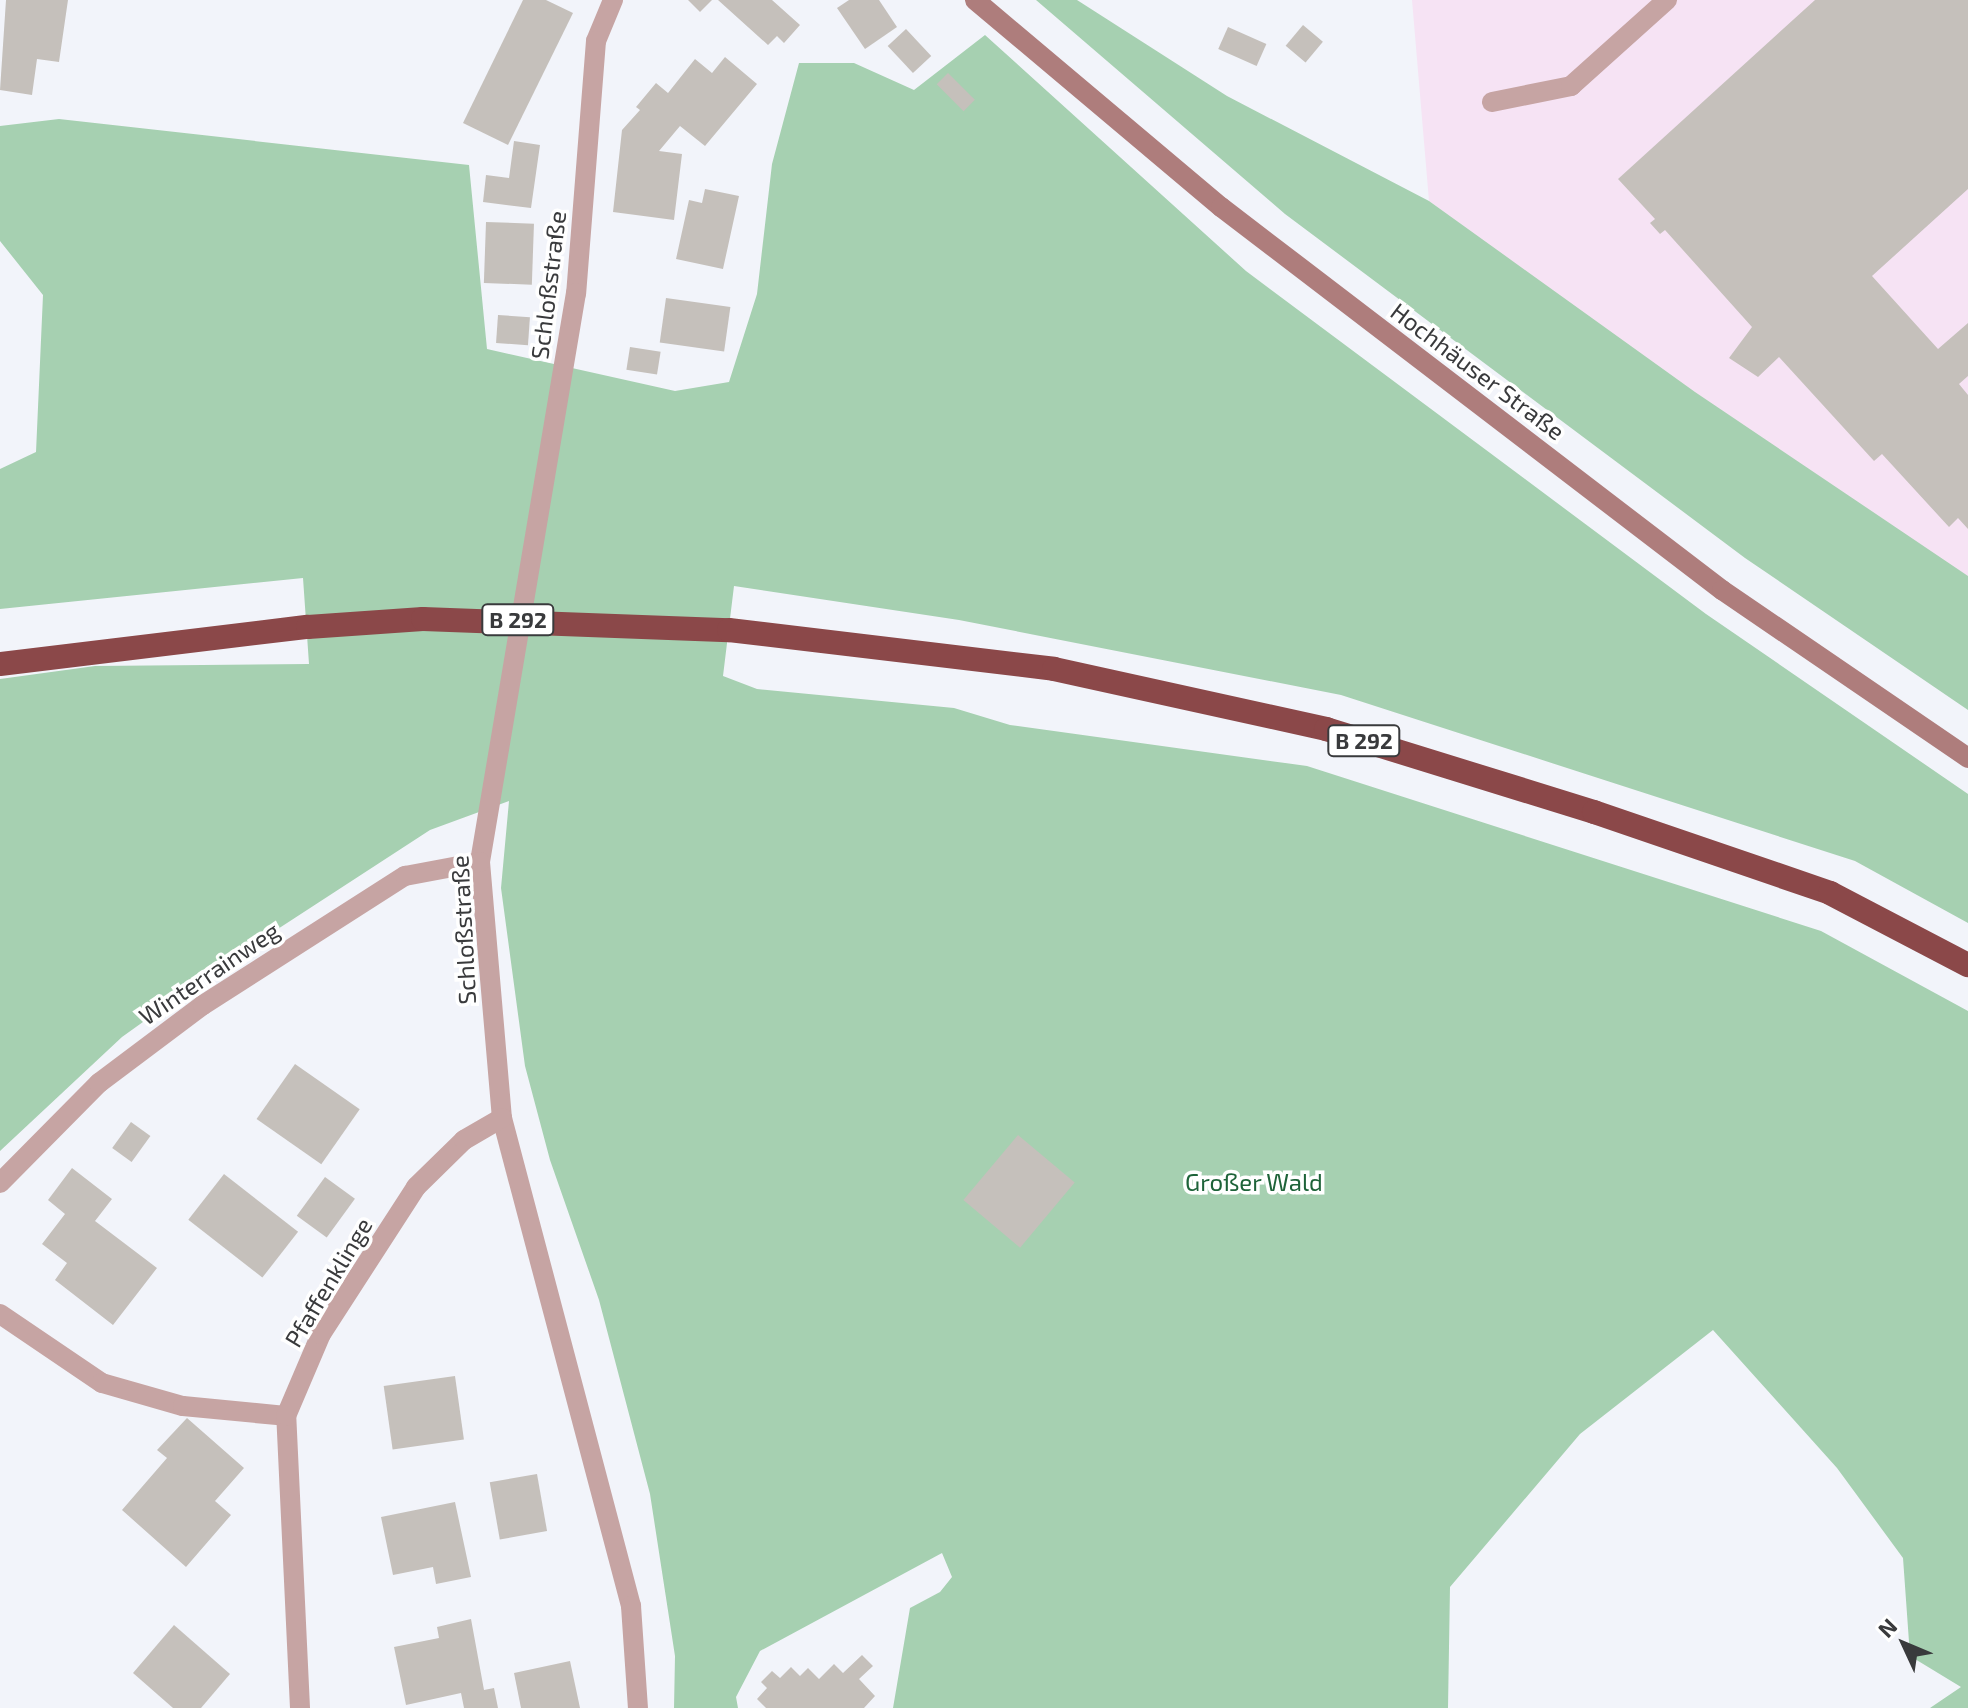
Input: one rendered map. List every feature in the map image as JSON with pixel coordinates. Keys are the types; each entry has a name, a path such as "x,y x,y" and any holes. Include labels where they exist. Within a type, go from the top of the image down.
{"highway":[{"name":"B 292","path":"0,664 308,627 439,619 729,630 1054,669 1326,729 1830,893 1968,965"}],"street":[{"name":"Schloßstraße","path":"613,0 596,41 576,293 480,862 502,1118 631,1606 638,1708"},
{"name":"Hochhäuser Straße","path":"975,0 1221,207 1571,475 1722,590 1968,758"},
{"path":"1492,102 1571,86 1667,0"},
{"name":"Winterrainweg","path":"0,1183 99,1083 203,1005 405,876 480,862"},
{"name":"Pfaffenklinge","path":"300,1708 286,1416 321,1334 416,1187 464,1140 502,1118"},
{"path":"0,1314 102,1383 183,1406 286,1416"}],"shaded area":[{"path":"1412,0 1968,0 1968,596 1429,201"}],"green space":[{"path":"1036,0 1077,0 1227,96 1429,201 1695,392 1968,576 1968,710 1745,558 1285,214"},
{"name":"Großer Wald","path":"985,35 1246,271 1706,614 1968,794 1968,923 1855,861 1341,695 959,620 734,586 723,676 757,689 954,708 1010,725 1307,766 1821,931 1968,1011 1968,1708 1930,1708 1961,1687 1910,1656 1903,1558 1837,1468 1713,1330 1580,1434 1450,1587 1448,1708 893,1708 910,1608 940,1592 952,1577 942,1553 760,1651 736,1697 738,1708 674,1708 675,1656 650,1494 599,1300 550,1160 525,1066 501,888 509,801 430,830 224,964 122,1037 0,1151 0,679 95,666 309,664 303,578 0,609 0,469 36,452 43,295 0,241 0,126 59,119 469,165 487,349 675,391 729,382 757,294 772,164 799,63 854,63 914,90"}],"building":[{"path":"6,0 68,0 59,62 37,59 32,95 0,90"},
{"path":"523,0 546,0 573,13 508,145 463,123"},
{"path":"688,0 712,0 700,12"},
{"path":"718,0 772,0 800,25 784,43 777,36 768,45"},
{"path":"849,0 879,0 897,27 865,49 837,8"},
{"path":"1815,0 1968,0 1968,189 1872,276 1938,349 1968,323 1968,376 1959,384 1968,395 1968,529 1958,518 1949,527 1882,454 1874,461 1779,357 1758,377 1729,358 1752,327 1665,230 1660,234 1650,223 1655,219 1618,179"},
{"path":"1303,25 1323,42 1306,62 1286,46"},
{"path":"1228,27 1266,44 1257,66 1218,49"},
{"path":"906,29 931,56 913,73 888,46"},
{"path":"725,57 757,84 705,146 680,126 659,151 682,154 674,220 613,212 622,130 640,110 636,107 656,83 668,93 695,59 712,73"},
{"path":"948,73 975,100 964,111 937,84"},
{"path":"514,141 540,145 531,208 483,202 486,175 509,178"},
{"path":"705,189 739,196 723,269 676,259 689,200 702,203"},
{"path":"486,222 534,224 532,285 484,283"},
{"path":"666,298 730,307 724,352 660,343"},
{"path":"498,315 530,317 528,345 496,343"},
{"path":"630,347 661,352 657,375 626,370"},
{"path":"295,1064 360,1109 321,1164 257,1119"},
{"path":"131,1122 150,1136 132,1162 112,1148"},
{"path":"1018,1135 1075,1183 1020,1248 963,1200"},
{"path":"72,1168 112,1199 95,1221 157,1268 113,1325 55,1280 67,1263 42,1244 65,1214 48,1200"},
{"path":"224,1174 298,1232 262,1278 188,1220"},
{"path":"325,1177 355,1199 327,1238 297,1216"},
{"path":"455,1376 464,1439 393,1449 384,1386"},
{"path":"187,1418 244,1468 215,1501 231,1515 186,1567 122,1510 167,1458 157,1450"},
{"path":"537,1474 547,1531 500,1539 490,1482"},
{"path":"455,1502 471,1577 436,1584 433,1567 393,1575 381,1517"},
{"path":"471,1619 484,1690 494,1688 498,1708 464,1708 461,1693 406,1705 394,1647 439,1638 437,1627"},
{"path":"174,1625 230,1674 201,1708 173,1708 133,1673"},
{"path":"862,1655 873,1666 859,1679 875,1696 864,1708 766,1708 757,1699 767,1688 761,1682 772,1671 780,1678 791,1667 800,1676 808,1668 819,1679 834,1664 843,1673"},
{"path":"570,1661 580,1708 521,1708 514,1673"}]}
